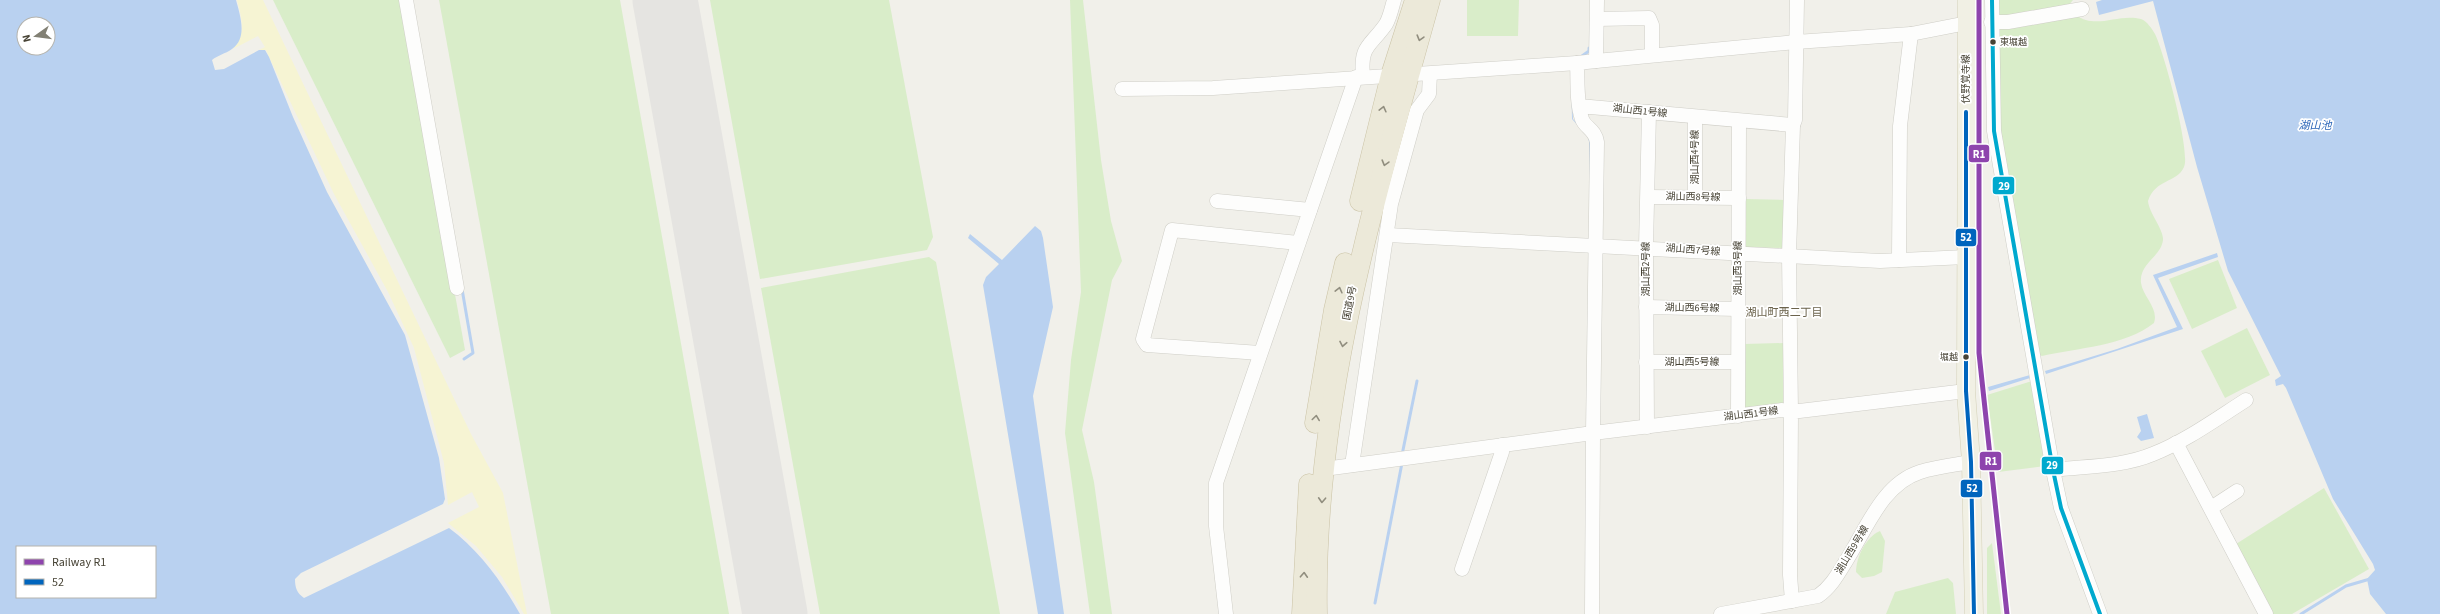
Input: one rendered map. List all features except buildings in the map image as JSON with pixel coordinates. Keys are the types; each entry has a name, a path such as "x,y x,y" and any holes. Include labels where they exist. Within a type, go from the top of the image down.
{"highway":[{"name":"国道9号","path":"1317,614 1324,468 1339,364 1361,252 1415,0"},
{"name":"国道9号","path":"1302,614 1313,439 1334,310 1400,75 1430,0"}],"main road":[{"name":"伏野覚寺線","path":"1967,0 1966,391 1971,462 1974,614"}],"street":[{"path":"406,0 457,288"},
{"path":"1226,614 1216,526 1216,483 1298,243 1359,77 1361,58 1368,45 1386,23 1394,0"},
{"path":"1596,60 1597,0"},
{"path":"1793,125 1797,0"},
{"path":"1992,0 1991,22 1994,131 2052,470 2061,508 2100,614"},
{"path":"1991,22 2008,22 2082,9"},
{"path":"1597,19 1649,18 1652,25 1652,55"},
{"path":"1122,89 1213,88 1577,63 1796,42 1911,34 1967,23"},
{"path":"1899,260 1900,126 1911,34"},
{"path":"1577,63 1579,106 1582,121 1593,131 1597,142 1592,614"},
{"path":"1352,465 1385,257 1391,204 1417,110 1429,94 1430,74"},
{"name":"湖山西1号線","path":"1324,468 1782,410 1791,412 1789,255 1793,125 1579,106"},
{"name":"湖山西2号線","path":"1646,427 1646,247 1649,112"},
{"name":"湖山西4号線","path":"1695,117 1695,197"},
{"name":"湖山西3号線","path":"1738,416 1739,120"},
{"name":"湖山西8号線","path":"1648,197 1739,198"},
{"path":"1217,201 1310,210"},
{"path":"1260,353 1147,345 1142,339 1172,230 1298,243"},
{"name":"湖山西7号線","path":"1388,235 1899,260 1966,257"},
{"path":"1361,252 1385,257"},
{"name":"湖山西6号線","path":"1646,307 1738,309"},
{"name":"湖山西5号線","path":"1646,362 1738,362"},
{"path":"1789,606 1791,412 1966,391"},
{"path":"2052,470 2116,463 2152,455 2176,443 2246,400"},
{"path":"2176,443 2266,614"},
{"path":"1462,569 1489,494 1502,452 1502,445"},
{"name":"湖山西9号線","path":"1726,614 1789,606 1818,596 1828,590 1854,549 1877,508 1902,481 1920,472 1971,462"},
{"path":"2211,508 2237,491"}],"green space":[{"path":"273,0 402,0 465,350 450,358"},
{"path":"439,0 620,0 729,614 551,614"},
{"path":"710,0 889,0 933,237 927,250 760,279"},
{"path":"1070,0 1083,0 1101,160 1111,221 1122,261 1112,280 1082,430 1094,482 1112,614 1090,614 1065,433 1071,360 1081,292"},
{"path":"1467,0 1519,0 1518,36 1467,36"},
{"path":"1997,0 2073,0 2068,6 2006,19 1997,16"},
{"path":"2076,15 2091,21 2124,18 2141,19 2151,28 2159,44 2176,102 2184,142 2185,158 2184,167 2181,172 2156,189 2151,194 2148,201 2163,236 2161,246 2143,270 2141,276 2142,288 2153,307 2155,318 2154,323 2129,337 2100,345 2042,356 2039,355 1998,121 1997,31 2003,27"},
{"path":"1746,199 1785,200 1784,248 1745,247"},
{"path":"929,257 936,262 1000,614 820,614 761,288"},
{"path":"2218,260 2237,308 2192,329 2169,279"},
{"path":"2247,328 2270,375 2225,398 2201,351"},
{"path":"1785,343 1783,405 1743,410 1744,344"},
{"path":"2032,381 2045,466 1998,472 1987,395"},
{"path":"2324,488 2369,569 2292,614 2272,614 2236,544"},
{"path":"1880,531 1885,541 1882,572 1874,576 1862,578 1856,572 1856,566 1860,554 1870,538"},
{"path":"1992,543 2001,614 1987,614 1987,548"},
{"path":"1948,578 1953,583 1956,614 1886,614 1895,592"}],"sand":[{"path":"237,0 263,0 471,434 503,493 527,614 524,614 502,577 476,546 448,523 479,507 472,492 448,505 444,463 414,348 388,292 334,194 266,50 259,50 265,47 258,36 233,49 240,37 242,26"}],"water":[{"path":"0,0 236,0 242,26 240,39 232,49 212,60 215,70 224,69 259,50 265,50 269,57 293,117 327,192 405,335 439,458 445,499 443,504 301,573 295,579 297,590 304,598 449,528 480,556 506,590 520,614 0,614"},
{"name":"湖山池","path":"2102,0 2440,0 2440,614 2386,614 2370,594 2367,579 2375,570 2373,564 2333,499 2286,388 2283,384 2276,386 2275,380 2281,376 2228,271 2197,167 2153,1 2099,15 2096,2"},
{"path":"1571,73 1573,119 1585,131 1591,142 1589,242 1589,142 1588,137 1572,119"},
{"path":"1035,226 1041,231 1043,238 1053,307 1033,396 1064,614 1038,614 983,285 986,277 999,264 968,238 970,234 1002,260"},
{"path":"2217,253 2218,257 2158,278 2183,329 2046,374 2045,371 2117,349 2177,327 2153,275"},
{"path":"2030,375 2030,378 1989,391 1988,387"},
{"path":"2147,414 2154,438 2141,441 2137,437 2141,431 2137,417"}],"waterway":[{"path":"1582,56 1589,51 1589,48"},
{"path":"462,289 473,353 464,359"},
{"path":"1402,455 1417,381"},
{"path":"1375,603 1402,463"},
{"path":"2301,614 2346,586 2370,579"}],"runway":[{"path":"665,0 775,614"}],"rail line":[{"name":"R1","path":"1979,0 1979,353 2007,614"}],"transit line":[{"name":"29","path":"1992,0 1994,131 2053,470 2061,508 2100,614"},
{"name":"52","path":"1966,112 1966,391 1971,462 1974,614"}],"place":[{"name":"東堀越","path":"1993,42"},
{"name":"堀越","path":"1966,357"}],"district":[{"name":"湖山町西二丁目","path":"1784,312"}]}
